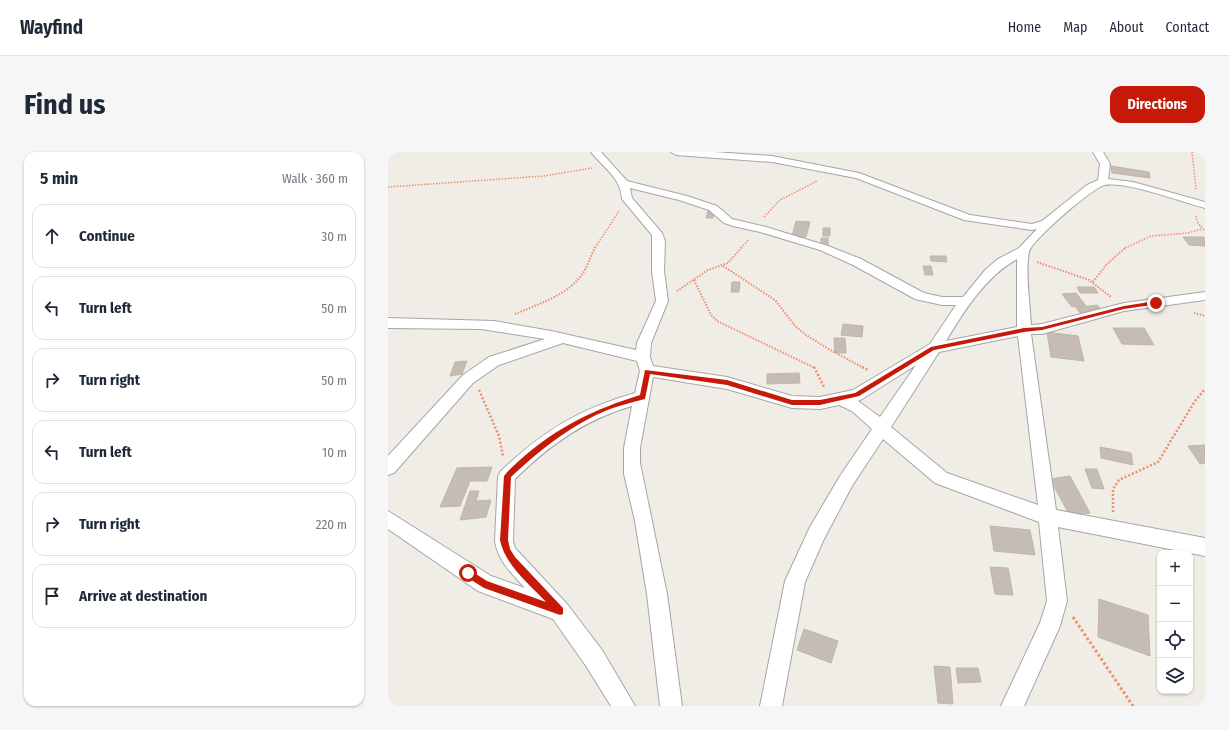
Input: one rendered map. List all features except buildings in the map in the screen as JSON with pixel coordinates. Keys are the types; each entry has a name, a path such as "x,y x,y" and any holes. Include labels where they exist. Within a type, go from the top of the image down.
{"street":[{"path":"596,152 609,164 622,183 627,199 658,234 659,241 658,271 662,301 645,337 643,397 632,448 633,474 644,521 654,580 671,706"},
{"path":"676,152 772,159 859,176 946,211 974,219 1032,227 1046,224 1091,188 1103,182 1125,183 1202,204"},
{"path":"1098,152 1105,164 1103,182"},
{"path":"622,183 683,198 713,208 728,221 762,229 824,248 857,262 920,296 942,301 965,301"},
{"path":"771,706 795,581 831,507 862,456 920,371 933,348 965,301 997,266 1023,252 1050,221"},
{"path":"1012,706 1050,626 1057,606 1048,517 1024,330 1023,252"},
{"path":"388,323 424,326 494,326 562,338 645,364 727,383 792,402 820,403 841,399 866,390 883,377 933,348 1024,330 1042,328 1124,307 1205,296"},
{"path":"388,468 459,389 473,376 494,362 562,338"},
{"path":"624,706 594,658 560,611 512,560 506,550 504,540 507,476 536,450 580,420 608,407 643,397"},
{"path":"841,399 857,407 942,478 1048,517 1205,547"},
{"path":"388,519 484,584 560,611"}],"path":[{"path":"1192,152 1202,204"},
{"path":"388,187 564,174 609,164"},
{"path":"494,326 517,313 559,295 578,280 584,272 598,241 627,199"},
{"path":"1093,282 1105,266 1140,238 1149,235 1190,232 1202,229"},
{"path":"1023,252 1043,265 1068,272 1093,282 1124,307"},
{"path":"722,266 775,300 782,306 791,322 804,334 828,349 883,377"},
{"path":"694,280 711,315 718,321 814,367 824,388 841,399"},
{"path":"473,376 499,436 507,476"},
{"path":"1113,529 1113,489 1119,480 1158,462 1195,401 1205,389"},
{"path":"1056,592 1133,706"}],"route":[{"path":"468,573 484,584 560,611 512,560 506,550 504,540 507,476 536,450 580,420 608,407 643,397 647,371 727,383 792,402 820,403 856,395 866,390 904,364 933,348 1024,330 1042,328 1087,318 1124,307 1156,303"}]}
